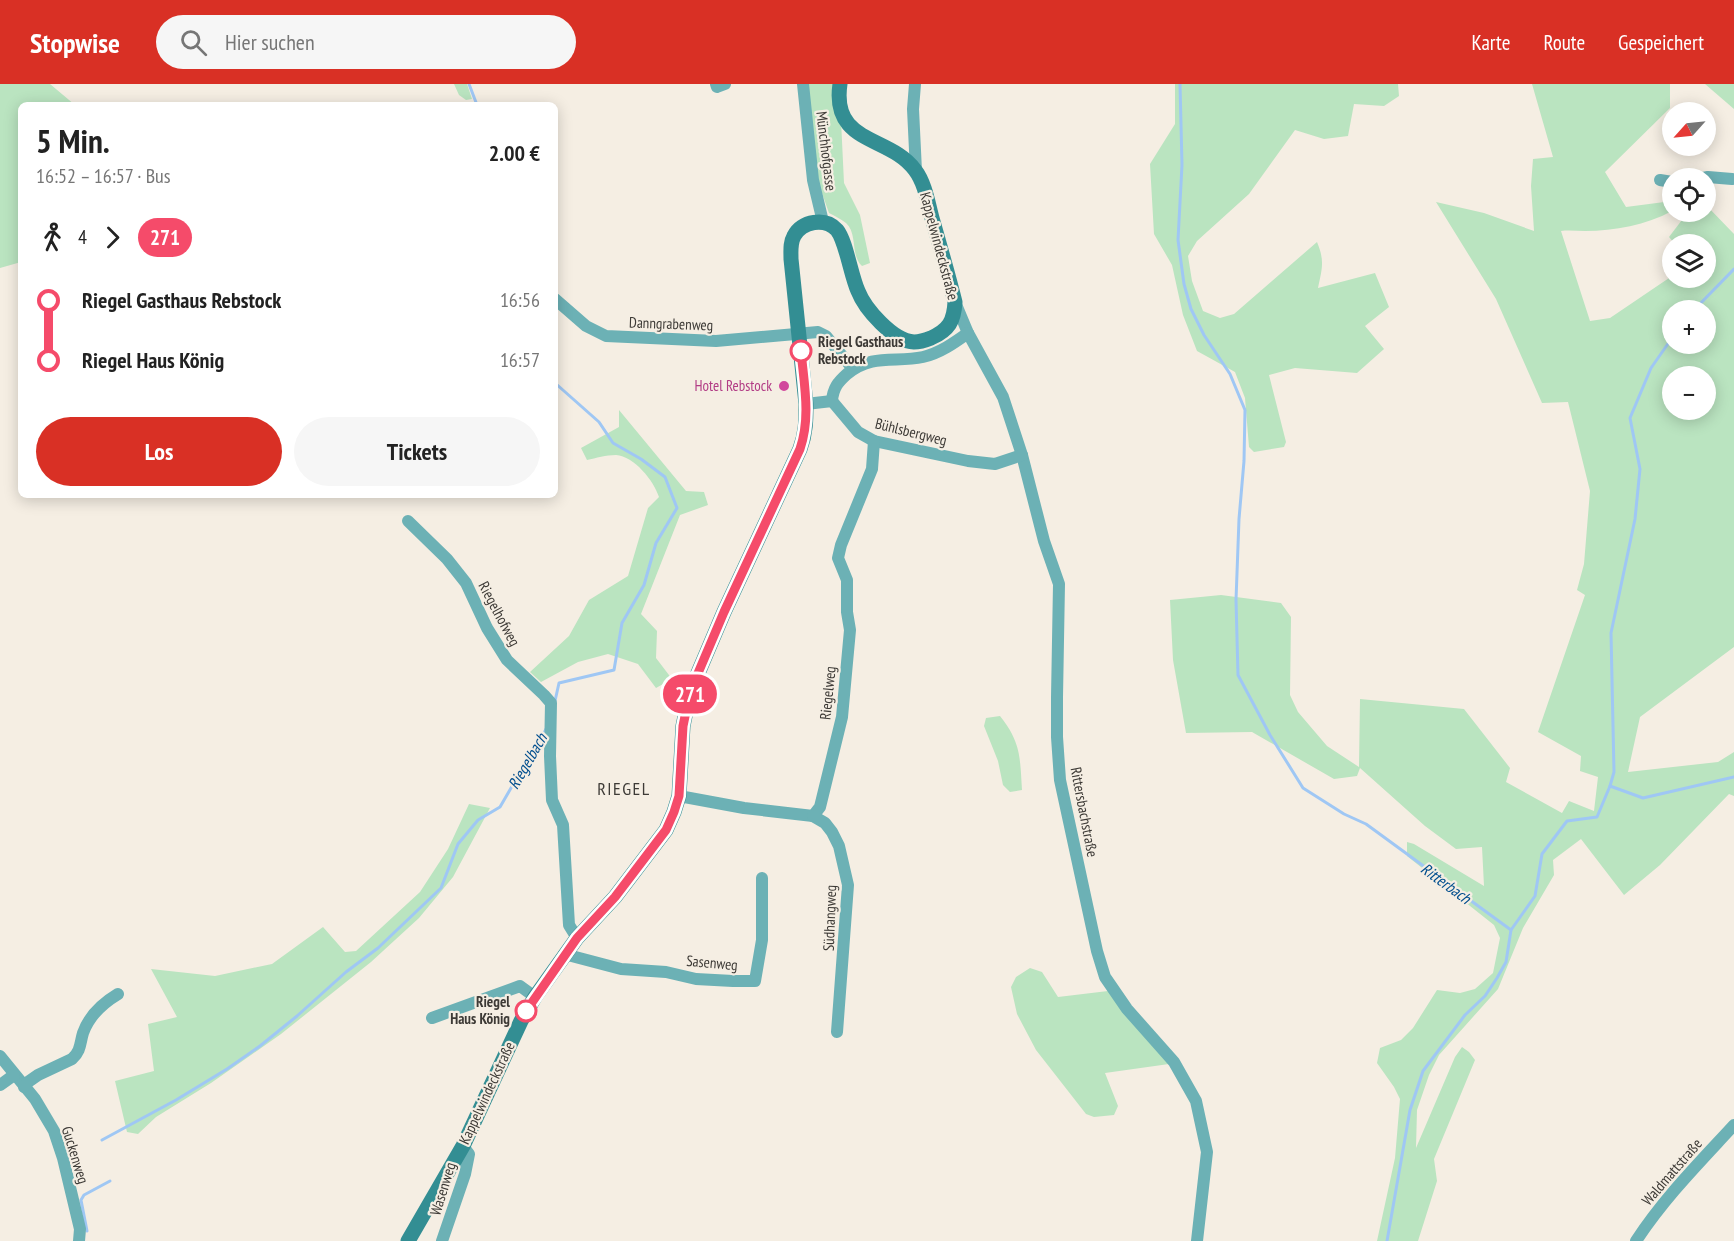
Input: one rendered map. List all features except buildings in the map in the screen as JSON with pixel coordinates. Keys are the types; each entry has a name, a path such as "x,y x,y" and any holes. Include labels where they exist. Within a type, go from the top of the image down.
{"street":[{"path":"716,84 717,87 725,84"},
{"name":"Münchhofgasse","path":"803,84 813,180 823,222"},
{"path":"840,84 838,97 840,110 848,123 859,134 898,156 916,171"},
{"path":"915,84 913,109 916,171"},
{"name":"Kappelwindeckstraße","path":"408,1241 463,1146 521,1021 535,997 564,954 615,897 654,847 666,830 674,812 679,796 683,726 690,692 724,612 800,449 806,429 806,404 791,245 794,235 812,223 830,224 841,237 858,291 865,304 892,333 914,342 926,340 949,326 954,317 955,302 930,208 916,171"},
{"path":"1716,178 1732,179"},
{"name":"Danngrabenweg","path":"558,302 586,326 606,336 716,341 818,332 826,336 853,369"},
{"name":"Rittersbachstraße","path":"955,302 968,333 1003,397 1022,455 1044,541 1059,584 1057,717 1060,780 1097,951 1105,977 1126,1009 1173,1062 1196,1101 1207,1152 1197,1241"},
{"path":"806,404 832,401 838,382 853,369 873,361 923,357 949,347 968,333"},
{"name":"Bühlsbergweg","path":"832,401 858,432 874,441 995,464 1022,455"},
{"name":"Riegelweg","path":"813,816 820,807 842,717 850,630 847,612 847,580 838,558 841,545 872,469 874,441"},
{"name":"Riegelhofweg","path":"408,521 447,559 466,583 487,628 507,660 551,703 552,801 563,825 569,925 577,938"},
{"path":"679,796 755,810 813,816"},
{"name":"Südhangweg","path":"813,816 825,823 832,832 839,846 848,885 837,1032"},
{"name":"Sasenweg","path":"564,954 621,969 666,972 696,979 755,981 762,940 762,878"},
{"path":"432,1018 520,986 535,997"},
{"path":"24,1087 32,1078 72,1059 80,1048 83,1032 88,1023 100,1007 118,994"},
{"name":"Guckenweg","path":"0,1056 47,1118 58,1142 80,1229 79,1241"},
{"path":"0,1085 14,1075"},
{"name":"Waldmattstraße","path":"1636,1241 1649,1221 1680,1184 1734,1125"},
{"name":"Wasenweg","path":"442,1241 465,1174 469,1154 463,1146"}],"green space":[{"path":"0,84 50,84 71,102 18,102 18,263 0,268"},
{"path":"454,84 467,84 472,99 466,100 459,95"},
{"path":"800,84 835,84 841,120 844,183 860,215 870,263 862,266 856,256 850,228 829,213 817,179"},
{"path":"1175,84 1398,84 1399,96 1384,106 1354,104 1348,136 1324,139 1295,130 1249,194 1197,241 1188,256 1192,281 1203,311 1220,318 1234,314 1317,242 1322,265 1318,288 1375,273 1389,307 1365,326 1384,349 1357,373 1295,368 1269,375 1286,442 1284,447 1254,452 1249,447 1245,398 1235,372 1197,351 1183,315 1172,265 1154,234 1150,164 1175,124"},
{"path":"1532,84 1670,84 1670,102 1662,102 1662,116 1605,172 1626,207 1662,202 1662,216 1619,228 1596,231 1561,231 1590,321 1610,318 1662,283 1662,288 1716,288 1716,234 1671,234 1680,222 1716,222 1716,215 1734,234 1734,647 1640,717 1628,772 1718,762 1734,752 1734,796 1729,794 1660,865 1624,895 1581,839 1553,860 1554,875 1523,928 1498,989 1439,1055 1429,1075 1417,1110 1416,1148 1455,1057 1462,1047 1475,1060 1434,1159 1437,1181 1418,1241 1377,1241 1395,1158 1400,1099 1377,1063 1380,1048 1401,1040 1413,1028 1437,990 1460,993 1475,989 1493,973 1500,938 1494,925 1407,856 1407,842 1484,886 1482,847 1456,849 1425,826 1360,768 1357,776 1334,779 1252,732 1186,733 1173,660 1170,600 1221,595 1281,603 1291,617 1290,695 1298,712 1327,746 1359,767 1360,699 1464,709 1510,768 1506,782 1562,813 1569,801 1594,811 1598,777 1580,771 1581,756 1538,732 1585,595 1577,590 1584,564 1590,491 1568,402 1542,403 1496,299 1436,202 1484,213 1534,231 1531,186 1533,159 1553,157"},
{"path":"1705,84 1734,84 1734,109"},
{"path":"619,410 686,491 704,492 708,505 680,515 641,614 657,631 656,658 672,679 656,688 638,664 608,654 578,662 541,682 530,672 569,636 589,600 628,576 648,508 659,497 648,477 630,460 616,455 587,460 581,448 619,427"},
{"path":"1000,716 1016,742 1020,759 1022,790 1010,792 1003,785 998,761 984,726 986,718"},
{"path":"469,804 490,808 453,877 419,918 371,962 281,1034 211,1083 156,1117 138,1134 127,1132 115,1081 154,1071 148,1024 177,1017 151,969 215,976 272,964 323,927 345,952 356,951 420,892 448,849"},
{"path":"1030,968 1042,972 1058,997 1108,991 1169,1064 1105,1073 1118,1106 1114,1115 1094,1117 1086,1114 1036,1050 1017,1014 1011,987 1016,977"}],"waterway":[{"name":"Riegelbach","path":"469,84 476,102"},
{"name":"Ritterbach","path":"1180,84 1182,165 1178,240 1184,284 1191,309 1204,335 1230,374 1245,410 1236,600 1238,675 1270,735 1303,788 1344,814 1366,824 1511,930 1506,962 1497,978 1485,996 1465,1015 1423,1071 1410,1110 1387,1241"},
{"path":"1704,300 1734,269"},
{"path":"1511,930 1535,896 1542,854 1567,821 1597,817 1614,772 1611,633 1635,519 1640,469 1630,418 1651,368 1662,352"},
{"name":"Riegelbach","path":"555,701 559,683 614,670 622,623 644,585 656,543 677,508 665,477 641,459 613,443 599,422 558,386"},
{"name":"Riegelbach","path":"102,1140 227,1069 260,1046 346,972 378,948 441,888 458,844 478,820 500,807 515,781 528,766 546,729"},
{"path":"1610,786 1643,798 1734,777"},
{"path":"87,1231 81,1200 84,1195 110,1181"}],"bus line":[{"name":"271","path":"526,1011 577,938 615,897 654,847 666,830 674,812 679,796 683,726 690,692 805,435 807,423 801,351"}],"place":[{"name":"Riegel Gasthaus Rebstock","path":"801,351"},
{"name":"Hotel Rebstock","path":"784,386"},
{"name":"Riegel Haus König","path":"526,1011"}],"district":[{"name":"RIEGEL","path":"624,789"}]}
